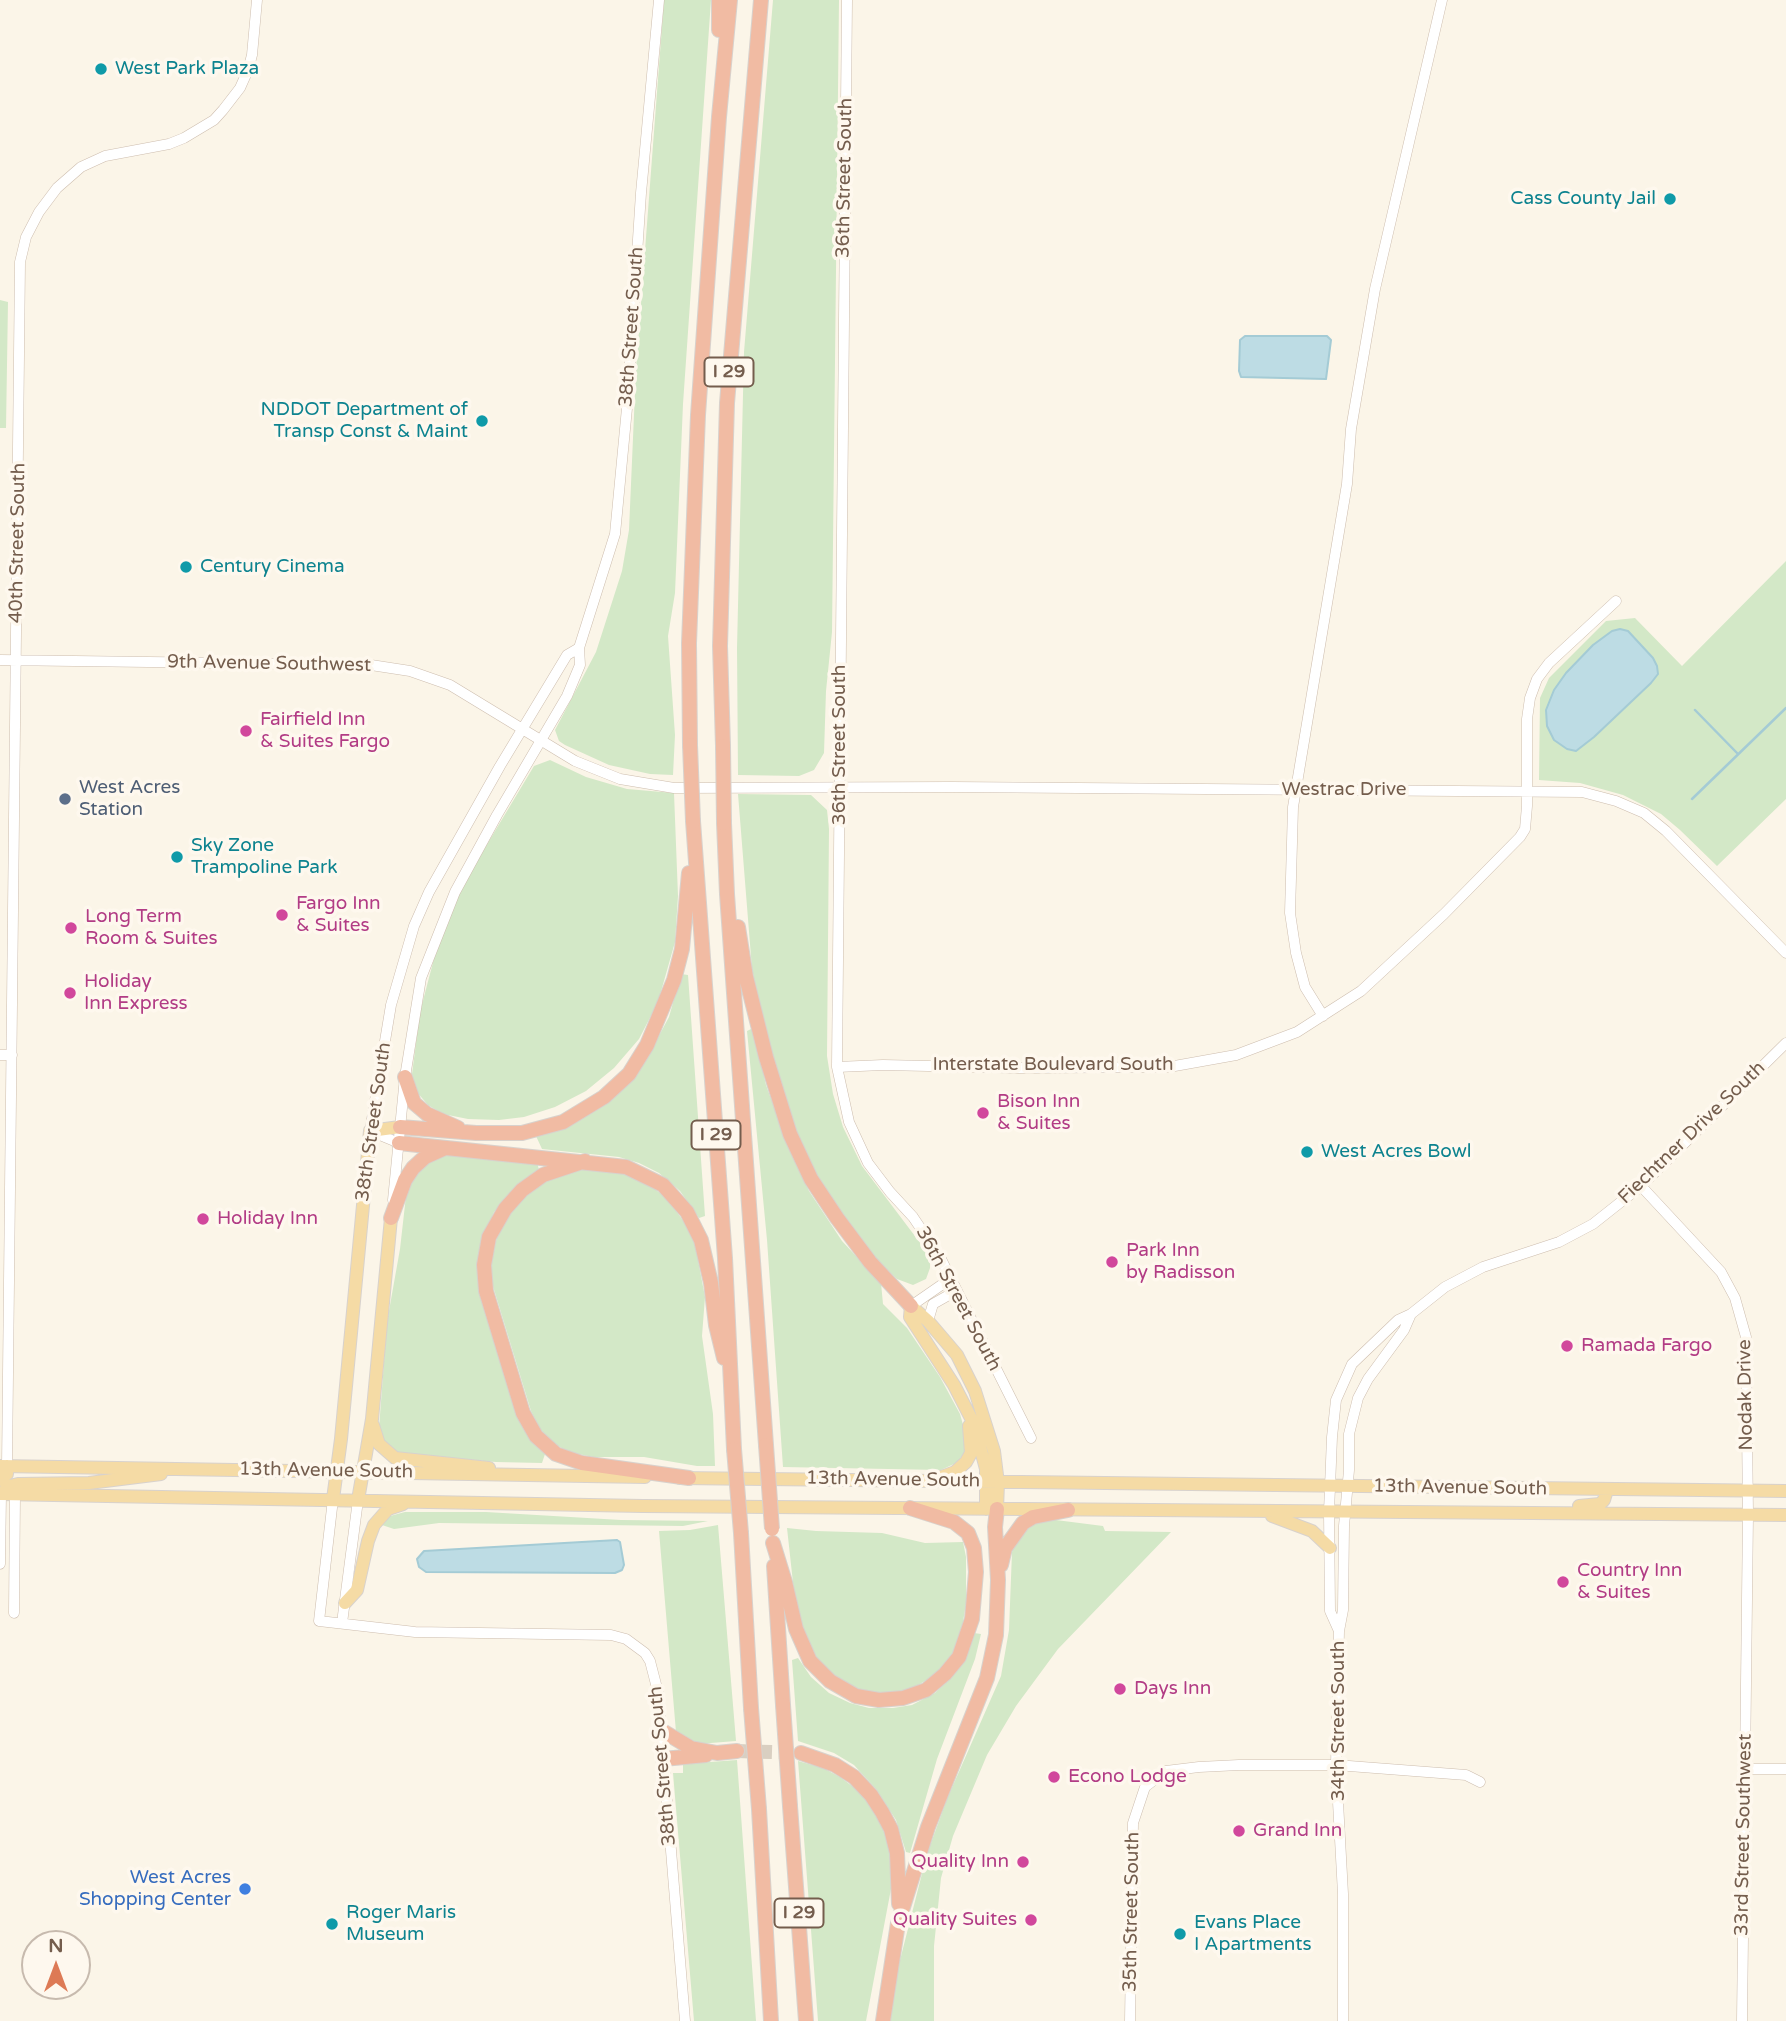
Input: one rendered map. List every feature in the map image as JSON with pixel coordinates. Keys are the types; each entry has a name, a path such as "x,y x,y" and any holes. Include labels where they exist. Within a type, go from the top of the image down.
{"highway":[{"path":"719,0 719,119"},
{"name":"I 29","path":"730,0 698,415 689,643 690,745 692,827 725,1258 734,1450 771,2021"},
{"name":"I 29","path":"761,0 727,402 720,646 727,894 806,2021"},
{"path":"400,1127 476,1133 523,1133 563,1122 604,1097 629,1074 647,1045 674,980 682,949 692,827"},
{"path":"727,894 738,924 746,977 763,1044 790,1134 811,1179 837,1218 870,1262 911,1306"},
{"path":"405,1076 414,1103 427,1114 476,1133"},
{"path":"399,1143 585,1160 626,1167 663,1185 687,1212 701,1240 711,1283 716,1325 732,1388"},
{"path":"391,1218 405,1180 413,1168 425,1157 445,1148"},
{"path":"585,1160 543,1175 522,1190 505,1209 489,1237 484,1265 486,1291 519,1401 536,1436 556,1454 582,1463 689,1478"},
{"path":"772,1536 796,1629 810,1661 830,1681 856,1696 879,1700 903,1698 926,1690 945,1674 959,1657 972,1619 976,1572 974,1548 968,1533 954,1522 909,1508"},
{"path":"898,1923 928,1827 987,1678 996,1635 998,1580 995,1527 991,1509"},
{"path":"998,1580 1005,1548 1023,1523 1033,1517 1068,1510"},
{"path":"661,1730 691,1748 717,1753"},
{"path":"663,1759 737,1751"},
{"path":"801,1753 835,1765 854,1777 871,1795 891,1829 897,1853 900,1893 883,2021"}],"main road":[{"path":"370,1132 400,1127"},
{"name":"38th Street South","path":"333,1499 370,1132"},
{"name":"38th Street South","path":"358,1500 372,1419 391,1218"},
{"path":"911,1306 928,1321 957,1355 975,1391 994,1451 991,1509"},
{"path":"911,1306 910,1317 965,1405 992,1483"},
{"path":"927,1482 955,1472 966,1462 971,1452 965,1405"},
{"path":"372,1419 379,1444 395,1458 537,1475"},
{"path":"0,1480 7,1474 4,1466"},
{"name":"13th Avenue South","path":"4,1466 992,1483 1786,1490"},
{"path":"0,1494 18,1483 89,1483 200,1468"},
{"path":"1513,1513 1563,1506 1593,1506 1604,1500 1607,1490"},
{"name":"13th Avenue South","path":"0,1494 1068,1510 1786,1515"},
{"path":"345,1603 357,1590 368,1541 380,1517 397,1505 417,1501"},
{"path":"1258,1512 1298,1524 1312,1531 1330,1548"}],"street":[{"name":"40th Street South","path":"4,1466 12,1055 20,262 26,237 39,212 57,188 81,167 105,156 169,144 214,120 240,88 248,70 257,0"},
{"name":"38th Street South","path":"391,1218 405,1076 421,978 455,892 567,696 580,665 579,648 608,561 619,505 641,193 659,0"},
{"name":"36th Street South","path":"847,0 837,1067 849,1122 868,1163 913,1217 940,1258 1031,1438"},
{"path":"1323,1016 1305,987 1290,913 1295,790 1347,484 1351,429 1375,289 1442,0"},
{"name":"Interstate Boulevard South","path":"837,1067 1169,1067 1236,1055 1297,1032 1361,990 1380,974 1512,847 1525,829 1528,790 1527,719 1530,698 1537,679 1549,663 1616,601"},
{"name":"38th Street South","path":"370,1132 391,1006 414,926 429,892 523,729 567,655 579,648"},
{"name":"9th Avenue Southwest","path":"0,660 389,667 450,685 541,740"},
{"name":"Westrac Drive","path":"541,740 575,761 620,779 674,789 952,787 1582,792 1616,801 1644,813 1666,831 1786,953"},
{"name":"Fiechtner Drive South","path":"1329,1512 1336,1400 1342,1382 1362,1352 1398,1320 1445,1287 1467,1275 1559,1242 1593,1224 1641,1186 1786,1042"},
{"path":"0,1055 12,1055"},
{"path":"370,1132 399,1143"},
{"name":"Nodak Drive","path":"1641,1186 1721,1272 1738,1305 1746,1337 1747,1355 1748,1514"},
{"path":"911,1306 950,1279"},
{"path":"928,1321 933,1304 956,1291"},
{"name":"Fiechtner Drive South","path":"1345,1512 1350,1429 1358,1398 1368,1379 1404,1330 1410,1314"},
{"path":"0,1494 0,1564"},
{"path":"14,1614 15,1494"},
{"name":"38th Street South","path":"333,1499 319,1620 415,1632 611,1635 638,1645 650,1661 658,1692 685,2021"},
{"name":"38th Street South","path":"342,1623 358,1500"},
{"name":"34th Street South","path":"1329,1512 1330,1611 1339,1631"},
{"name":"34th Street South","path":"1343,2021 1343,1894 1336,1765 1345,1512"},
{"name":"33rd Street Southwest","path":"1742,2021 1748,1514"},
{"path":"1336,1765 1466,1775 1480,1782"},
{"name":"35th Street South","path":"1130,2021 1133,1823 1145,1787 1167,1771 1199,1766 1336,1765"},
{"path":"1746,1769 1786,1769"}],"green space":[{"path":"664,0 711,0 683,404 675,593 668,636 675,735 673,775 650,774 609,765 565,745 559,741 555,730 596,652 622,571 629,530 636,369"},
{"path":"773,0 839,0 832,632 824,753 814,770 799,776 738,775 737,648 744,352"},
{"path":"0,300 8,302 6,428 0,428"},
{"path":"1786,561 1786,799 1717,866 1661,814 1623,795 1580,783 1539,780 1540,698 1549,678 1606,621 1635,618 1682,666"},
{"path":"550,760 586,777 627,789 674,793 678,896 675,942 658,1002 639,1039 614,1068 586,1091 555,1107 524,1117 499,1120 468,1119 443,1114 428,1105 416,1091 412,1074 420,1012 436,951 457,897 486,846 534,766"},
{"path":"738,794 811,795 827,810 827,1056 833,1094 843,1127 862,1166 930,1256 926,1279 913,1285 897,1279 867,1251 825,1193 790,1121 767,1039 752,969"},
{"path":"681,974 688,975 705,1216 699,1218 680,1191 659,1173 619,1157 542,1149 536,1136 564,1128 648,1056 669,1017"},
{"path":"753,1028 766,1085 788,1146 809,1191 842,1241 881,1283 883,1304 907,1328 940,1377 960,1414 967,1439 966,1449 958,1462 941,1470 783,1467 767,1240 747,1031"},
{"path":"462,1152 537,1162 539,1170 514,1188 494,1212 483,1237 503,1367 524,1428 545,1454 542,1463 401,1454 391,1449 384,1441 379,1428 387,1322 406,1196 414,1177 435,1157"},
{"path":"596,1169 622,1173 646,1183 667,1198 695,1244 705,1297 702,1336 713,1414 715,1466 697,1466 644,1457 593,1457 569,1452 553,1443 540,1429 531,1411 492,1283 492,1261 497,1236 507,1216 521,1199 542,1182 567,1171"},
{"path":"405,1512 486,1512 621,1520 708,1521 683,1526 439,1523 394,1529 382,1525 390,1516"},
{"path":"1048,1519 1103,1526 1105,1531 1171,1532 1058,1649 1016,1706 987,1755 953,1836 941,1878 934,1946 934,2021 890,2021 898,1968 927,1854 947,1799 1001,1676 1009,1630 1012,1552 1015,1542 1032,1524"},
{"path":"718,1525 736,1741 698,1744 676,1732 659,1531 690,1530"},
{"path":"787,1528 882,1533 925,1543 963,1542 966,1557 966,1603 961,1635 954,1652 937,1674 906,1692 882,1695 859,1692 832,1678 812,1652 797,1619"},
{"path":"974,1633 981,1634 975,1659 937,1759 910,1853 906,1852 896,1820 876,1789 854,1765 834,1753 798,1741 792,1660 798,1658 811,1677 829,1693 850,1703 869,1708 893,1708 912,1705 935,1693 952,1677"},
{"path":"737,1760 756,2021 694,2021 673,1773 683,1773 683,1764"},
{"path":"798,1761 823,1768 860,1792 879,1819 887,1840 894,1873 866,2021 818,2021"}],"water":[{"path":"1245,336 1327,336 1331,340 1326,379 1241,377 1240,340"},
{"path":"1612,631 1628,631 1653,658 1658,674 1594,737 1576,751 1567,749 1554,740 1547,726 1546,710 1554,690 1593,645"},
{"path":"617,1540 620,1542 624,1565 622,1570 615,1573 426,1572 419,1567 417,1559 424,1551"}],"waterway":[{"path":"1692,799 1786,708"},
{"path":"1695,710 1738,754"}],"tunnel":[{"path":"737,1751 801,1753"}],"place":[{"name":"West Park Plaza","path":"101,69"},
{"name":"Cass County Jail","path":"1670,199"},
{"name":"NDDOT Department of Transp Const & Maint","path":"482,421"},
{"name":"Century Cinema","path":"186,567"},
{"name":"Fairfield Inn & Suites Fargo","path":"246,731"},
{"name":"West Acres Station","path":"65,799"},
{"name":"Sky Zone Trampoline Park","path":"177,857"},
{"name":"Fargo Inn & Suites","path":"282,915"},
{"name":"Long Term Room & Suites","path":"71,928"},
{"name":"Holiday Inn Express","path":"70,993"},
{"name":"Bison Inn & Suites","path":"983,1113"},
{"name":"West Acres Bowl","path":"1307,1152"},
{"name":"Holiday Inn","path":"203,1219"},
{"name":"Park Inn by Radisson","path":"1112,1262"},
{"name":"Ramada Fargo","path":"1567,1346"},
{"name":"Country Inn & Suites","path":"1563,1582"},
{"name":"Days Inn","path":"1120,1689"},
{"name":"Econo Lodge","path":"1054,1777"},
{"name":"Grand Inn","path":"1239,1831"},
{"name":"Quality Inn","path":"1023,1862"},
{"name":"West Acres Shopping Center","path":"245,1889"},
{"name":"Quality Suites","path":"1031,1920"},
{"name":"Roger Maris Museum","path":"332,1924"},
{"name":"Evans Place I Apartments","path":"1180,1934"}]}
